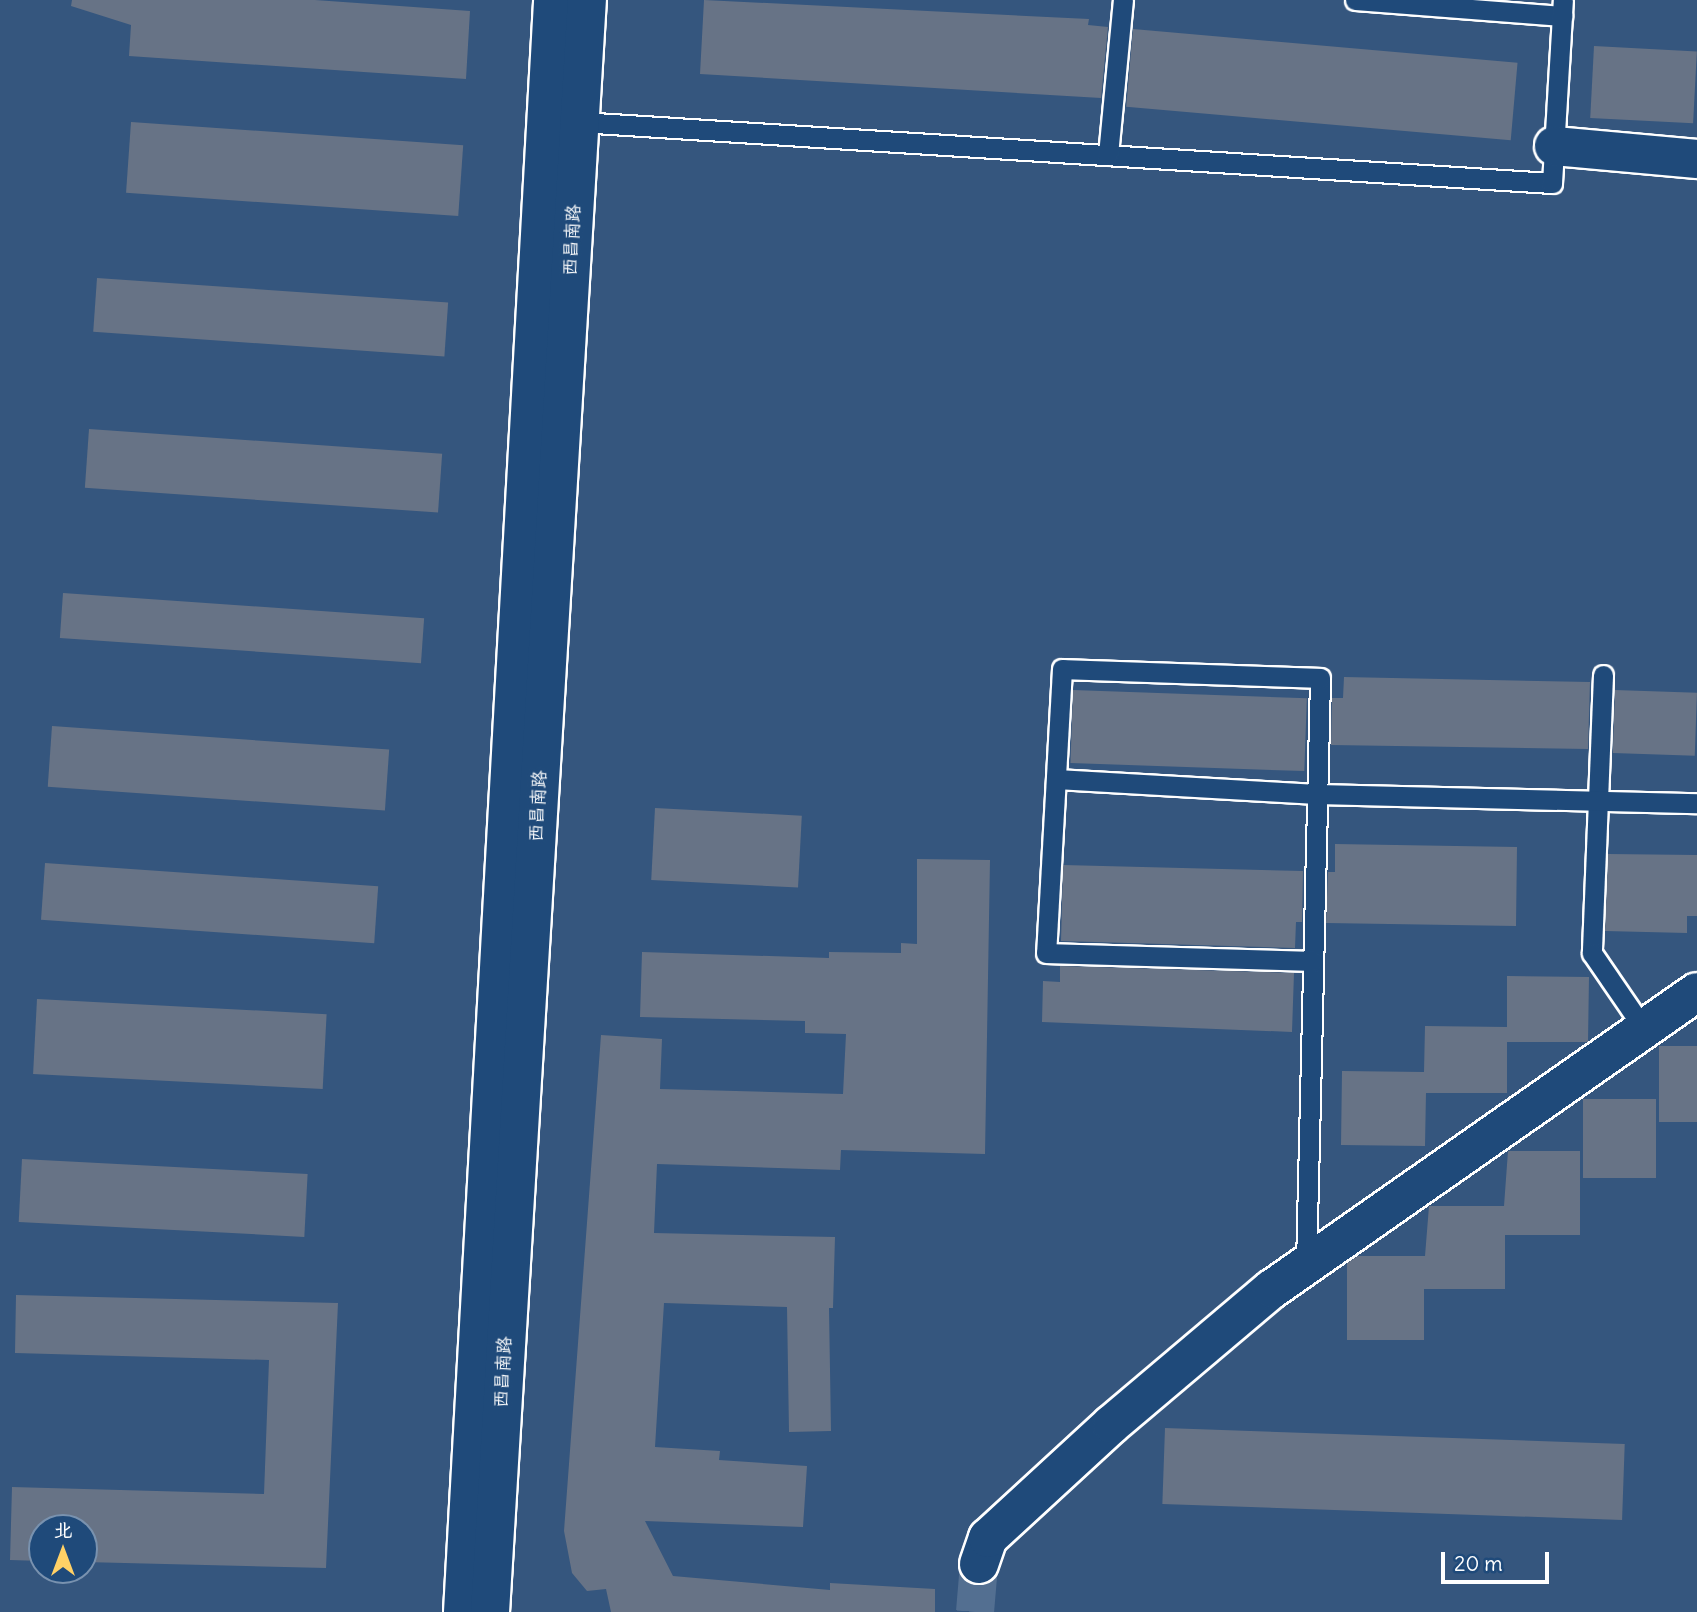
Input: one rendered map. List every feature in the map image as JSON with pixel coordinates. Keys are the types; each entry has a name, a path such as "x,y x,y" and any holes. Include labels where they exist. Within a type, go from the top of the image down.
{"street":[{"name":"西昌南路","path":"463,1612 553,0"},
{"name":"西昌南路","path":"490,1612 587,0"},
{"path":"1554,146 1697,159"},
{"path":"979,1564 988,1538 1112,1424 1306,1265 1697,992"}],"lane":[{"path":"1108,156 1123,0"},
{"path":"579,122 1552,183 1562,8 1355,0"},
{"path":"1306,1265 1320,678 1062,670 1046,953 1313,961"},
{"path":"1603,675 1592,953 1644,1029"},
{"path":"1056,779 1317,794 1697,803"}],"building":[{"path":"72,0 315,0 470,11 466,79 129,56 131,25 71,6"},
{"path":"704,0 1089,19 1088,25 1108,27 1101,98 700,74"},
{"path":"1133,29 1518,63 1511,140 1126,107"},
{"path":"1594,46 1697,51 1693,123 1590,118"},
{"path":"131,122 463,145 458,216 126,193"},
{"path":"97,278 448,303 444,356 93,332"},
{"path":"89,429 442,454 438,513 85,488"},
{"path":"63,593 424,618 421,663 60,638"},
{"path":"1344,677 1590,682 1588,749 1331,745 1332,698 1343,698"},
{"path":"1073,690 1307,698 1304,771 1070,763"},
{"path":"1615,690 1697,693 1695,756 1613,753"},
{"path":"52,726 389,750 385,810 48,787"},
{"path":"655,808 802,816 798,888 651,880"},
{"path":"1335,844 1517,847 1516,926 1326,923 1328,872 1335,872"},
{"path":"1608,854 1697,855 1697,916 1687,916 1687,933 1605,931"},
{"path":"917,859 990,860 985,1154 841,1150 840,1170 657,1164 654,1233 835,1237 833,1308 829,1308 831,1431 789,1432 787,1307 664,1303 655,1447 720,1451 719,1460 807,1466 803,1527 645,1521 673,1576 830,1590 830,1583 935,1589 935,1612 611,1612 606,1589 587,1591 572,1573 564,1531 601,1035 662,1039 660,1089 843,1094 846,1034 805,1033 805,1021 640,1017 642,952 829,958 829,952 901,953 901,943 917,944"},
{"path":"45,863 378,886 374,943 41,920"},
{"path":"1063,865 1303,871 1302,922 1296,922 1295,948 1061,941"},
{"path":"1060,966 1294,973 1292,1032 1042,1022 1043,981 1060,982"},
{"path":"1507,976 1589,977 1588,1042 1507,1042 1507,1093 1426,1093 1425,1146 1341,1145 1342,1071 1424,1072 1425,1026 1507,1027"},
{"path":"37,999 327,1014 323,1089 33,1074"},
{"path":"1659,1046 1697,1046 1697,1122 1659,1122"},
{"path":"1583,1099 1656,1099 1656,1178 1583,1178"},
{"path":"1508,1151 1580,1151 1580,1235 1505,1235 1505,1289 1424,1289 1424,1340 1347,1340 1347,1263 1358,1256 1425,1256 1429,1206 1504,1206"},
{"path":"22,1159 308,1174 304,1237 19,1222"},
{"path":"16,1295 338,1303 326,1568 98,1562 98,1514 28,1514 28,1561 10,1560 12,1487 264,1494 269,1360 15,1353"},
{"path":"1165,1428 1625,1444 1622,1520 1162,1504"}],"tunnel":[{"path":"975,1612 979,1564"}]}
